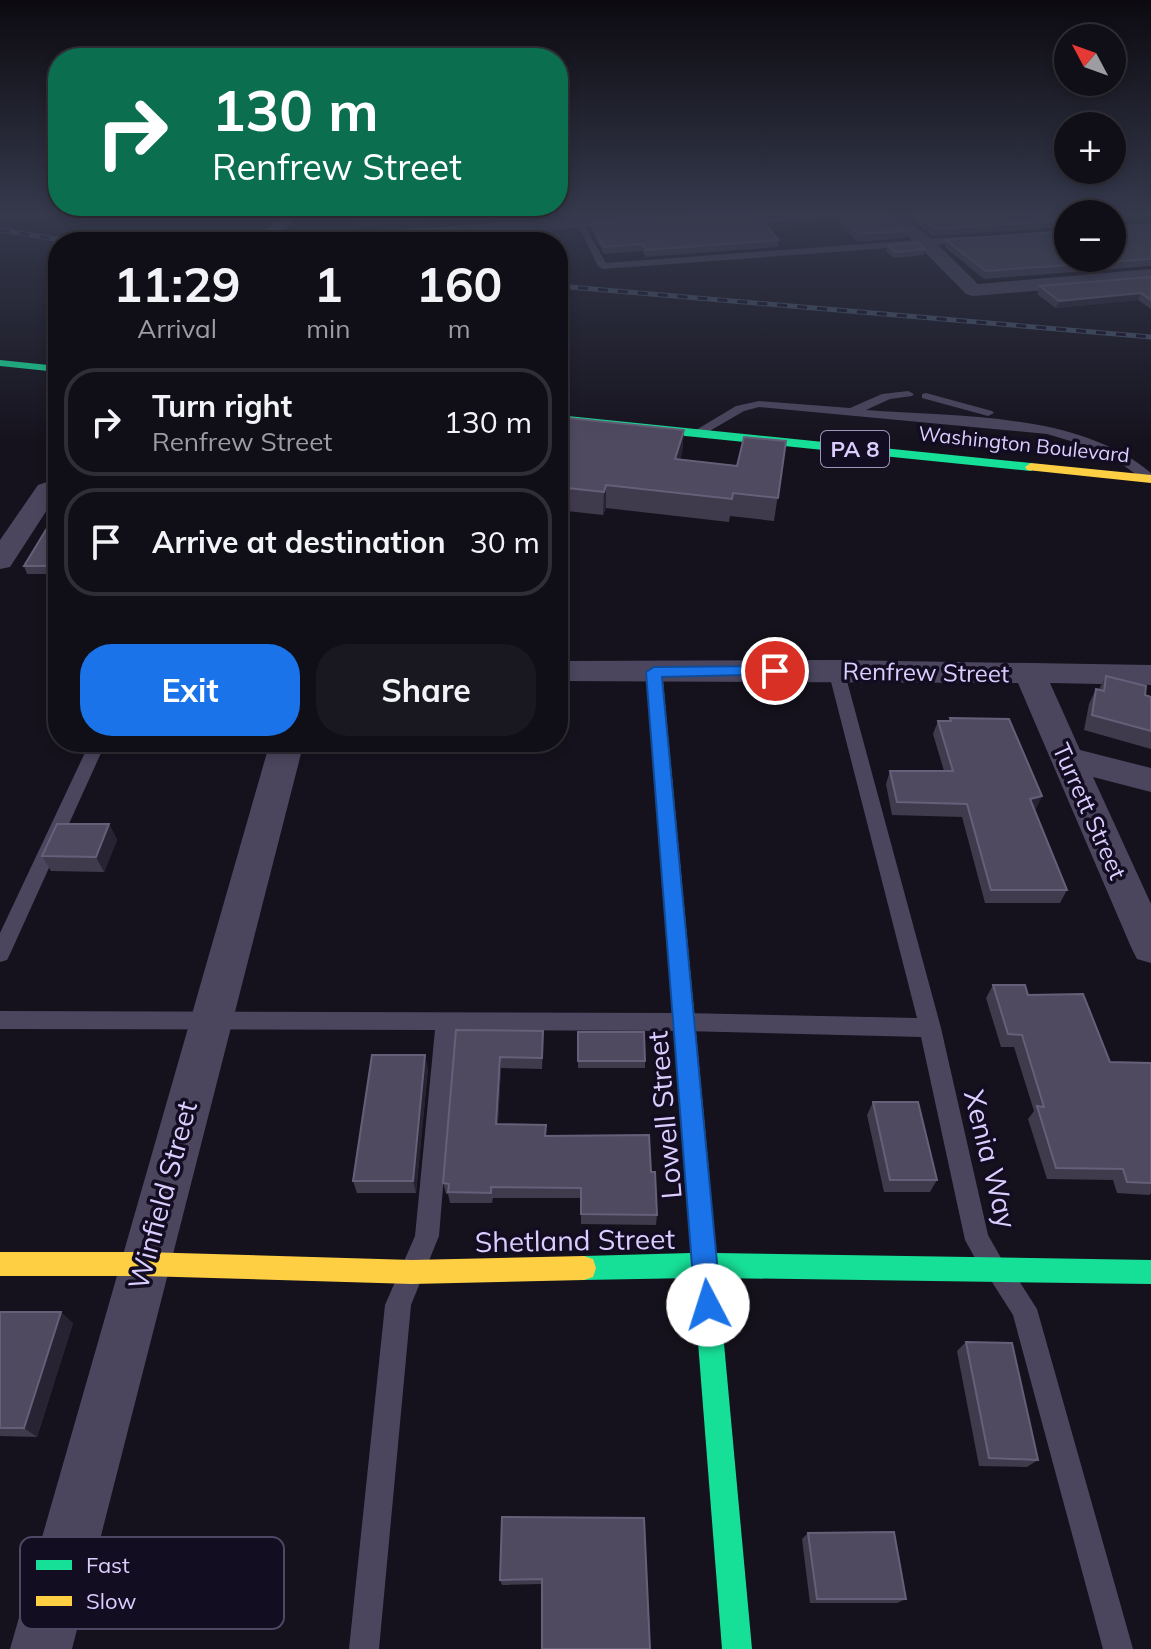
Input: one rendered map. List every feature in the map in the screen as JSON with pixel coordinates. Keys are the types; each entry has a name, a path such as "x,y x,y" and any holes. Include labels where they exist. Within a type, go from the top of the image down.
{"main road":[{"path":"0,363 48,368"},
{"name":"Washington Boulevard","path":"568,420 1150,478"},
{"name":"Lowell Street","path":"654,672 737,1649"},
{"name":"Shetland Street","path":"0,1264 143,1264 412,1272 704,1265 1151,1272"}],"street":[{"path":"0,561 47,490"},
{"name":"Renfrew Street","path":"568,671 836,670 1151,675"},
{"name":"Turrett Street","path":"1030,675 1151,947"},
{"name":"Winfield Street","path":"71,1537 284,752"},
{"path":"1066,758 1151,780"},
{"name":"Winfield Street","path":"41,1649 46,1629"}],"lane":[{"path":"854,411 908,400"},
{"path":"926,402 988,413 1029,427"},
{"path":"697,433 740,408 759,404 1029,427 1059,432 1115,450 1150,478"},
{"name":"Xenia Way","path":"836,670 930,1028 977,1240 1024,1309 1118,1649"},
{"path":"0,954 93,752"},
{"path":"0,1020 446,1024 684,1022 930,1028"},
{"path":"364,1649 398,1305 427,1236 446,1024"}],"building":[{"path":"1046,291 1151,291 1151,300 1141,293 1059,301"},
{"path":"568,418 684,430 675,459 737,466 744,437 786,441 778,498 733,493 732,499 606,485 604,492 568,488"},
{"path":"48,526 48,566 24,566"},
{"path":"1106,676 1146,686 1145,695 1151,697 1151,731 1092,715 1096,689 1104,691"},
{"path":"950,718 1009,719 1042,796 1030,799 1067,890 991,890 967,804 897,802 890,771 953,771 938,721 951,721"},
{"path":"57,824 109,824 96,857 42,856"},
{"path":"993,985 1025,985 1028,995 1083,994 1110,1062 1151,1063 1151,1183 1127,1182 1123,1169 1056,1168 1037,1106 1044,1107 1022,1035 1008,1034"},
{"path":"456,1030 543,1031 542,1058 500,1057 496,1124 546,1125 545,1136 649,1135 657,1215 581,1214 581,1188 491,1187 491,1193 448,1192 449,1184 443,1183"},
{"path":"578,1032 644,1032 645,1061 578,1061"},
{"path":"372,1055 425,1055 413,1181 353,1181"},
{"path":"873,1102 918,1102 937,1180 890,1180"},
{"path":"0,1312 61,1312 24,1428 0,1428"},
{"path":"966,1342 1012,1343 1038,1460 989,1458"},
{"path":"502,1517 644,1518 650,1649 542,1649 542,1579 500,1580"},
{"path":"894,1532 906,1599 817,1599 808,1533"}],"railway":[{"path":"616,291 1151,337"}],"traffic: fast":[{"path":"0,363 48,368"},
{"path":"568,420 1031,467"},
{"path":"697,1172 737,1649"},
{"path":"584,1268 704,1265 1151,1272"}],"traffic: slow":[{"path":"1031,467 1151,479"},
{"path":"654,672 697,1172"},
{"path":"0,1264 143,1264 412,1272 584,1268"}],"route":[{"path":"708,1305 654,672 775,671"}]}
